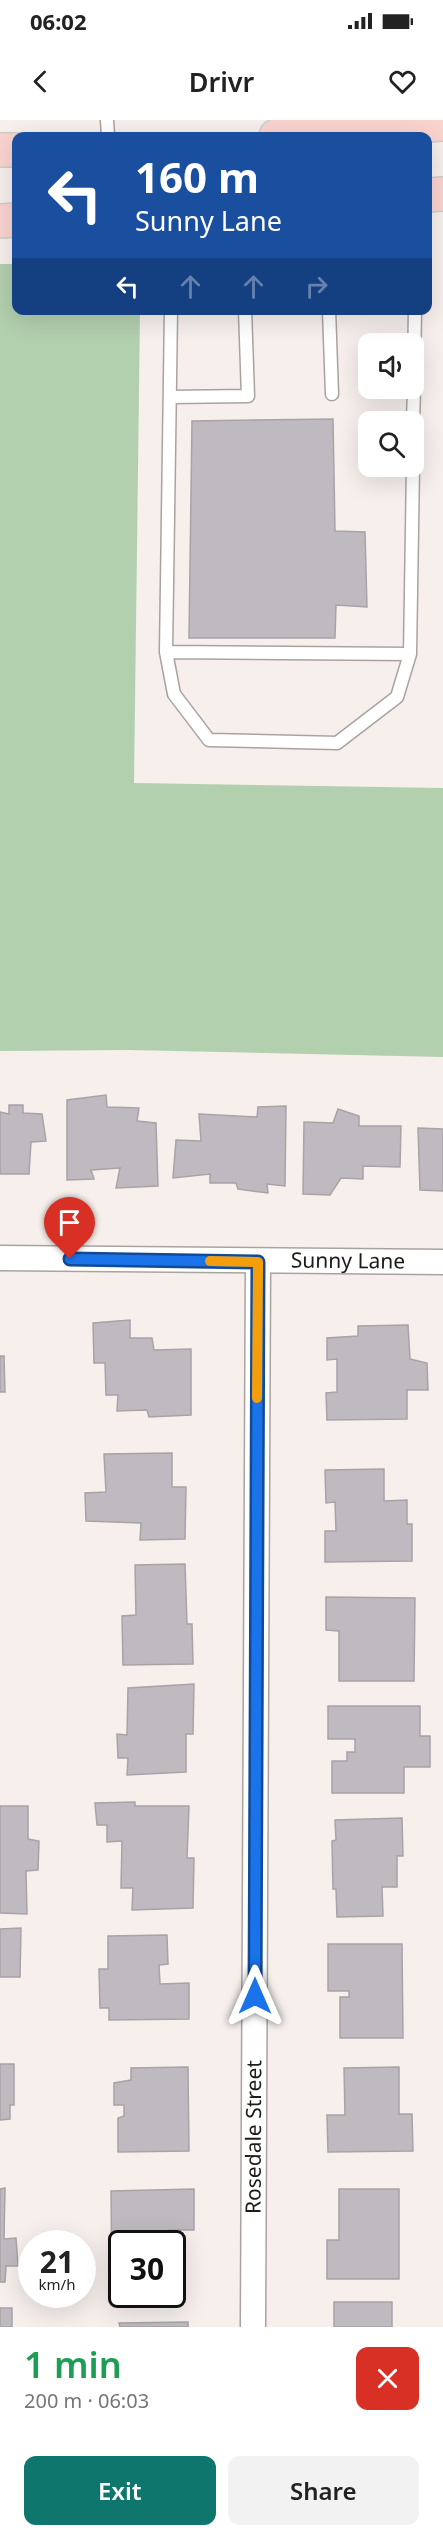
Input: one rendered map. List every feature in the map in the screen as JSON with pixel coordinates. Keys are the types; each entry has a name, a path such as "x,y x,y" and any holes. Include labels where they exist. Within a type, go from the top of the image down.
{"main road":[{"path":"332,132 443,124"}],"street":[{"name":"Sunny Lane","path":"0,1258 443,1262"},
{"name":"Rosedale Street","path":"253,2327 258,1262"}],"lane":[{"path":"171,315 166,652 174,693 209,740 337,743 397,697 410,654 413,477"},
{"path":"170,397 248,396 245,315"},
{"path":"330,315 332,394"},
{"path":"415,315 415,333"},
{"path":"166,652 410,654"}],"green space":[{"path":"0,264 12,264 12,315 140,315 134,783 443,788 443,1057 129,1050 0,1051"}],"building":[{"path":"333,419 335,531 365,532 367,607 336,605 335,638 189,638 192,421"},
{"path":"106,1095 107,1107 139,1108 137,1121 156,1123 158,1186 116,1188 120,1168 91,1170 94,1179 67,1180 67,1100"},
{"path":"9,1105 23,1105 23,1113 42,1114 46,1141 31,1142 29,1174 0,1174 0,1112 9,1114"},
{"path":"286,1106 285,1186 267,1184 268,1193 238,1189 236,1183 210,1183 210,1174 173,1178 176,1140 201,1141 199,1114 257,1117 258,1107"},
{"path":"338,1109 359,1116 359,1126 401,1126 400,1167 363,1166 363,1179 341,1178 330,1195 303,1194 304,1122 333,1123"},
{"path":"418,1128 443,1129 443,1191 420,1190"},
{"path":"130,1320 130,1338 152,1338 154,1350 191,1349 191,1415 149,1417 147,1410 117,1411 118,1395 106,1395 105,1363 94,1363 93,1323"},
{"path":"408,1325 410,1359 427,1363 428,1390 407,1390 407,1419 327,1420 326,1393 337,1392 337,1359 327,1360 327,1338 358,1336 358,1326"},
{"path":"0,1356 4,1356 5,1392 0,1392"},
{"path":"172,1453 172,1487 186,1487 185,1539 140,1540 141,1523 86,1521 85,1493 106,1492 104,1454"},
{"path":"384,1469 384,1501 407,1500 407,1524 412,1524 412,1561 325,1562 325,1531 336,1531 335,1502 326,1503 325,1470"},
{"path":"185,1564 187,1624 192,1624 193,1664 123,1665 122,1616 136,1615 135,1565"},
{"path":"326,1597 415,1598 414,1681 339,1681 339,1631 326,1630"},
{"path":"194,1684 193,1734 186,1734 186,1772 127,1775 128,1758 118,1758 117,1734 127,1735 128,1688"},
{"path":"328,1706 420,1706 420,1736 430,1736 430,1767 404,1767 404,1793 332,1793 332,1761 347,1761 347,1752 355,1752 355,1739 328,1739"},
{"path":"135,1802 135,1806 189,1806 187,1858 194,1858 193,1908 132,1910 133,1888 121,1888 122,1841 107,1842 107,1825 97,1825 95,1803"},
{"path":"0,1806 28,1806 28,1839 39,1841 38,1870 26,1871 27,1914 0,1913"},
{"path":"402,1818 403,1856 397,1856 397,1887 382,1887 383,1916 337,1917 336,1889 333,1889 332,1841 336,1840 335,1820"},
{"path":"21,1928 20,1977 0,1977 0,1929"},
{"path":"167,1935 168,1964 159,1965 160,1984 189,1983 189,2019 109,2020 109,2008 100,2008 99,1969 108,1969 108,1936"},
{"path":"328,1944 402,1944 403,2038 340,2038 340,1997 349,1997 349,1991 328,1991"},
{"path":"0,2064 14,2064 14,2105 10,2105 10,2119 0,2120"},
{"path":"188,2067 189,2151 118,2152 118,2118 124,2116 124,2105 114,2105 114,2083 131,2080 131,2068"},
{"path":"399,2067 399,2114 412,2114 413,2151 328,2152 327,2115 345,2115 344,2068"},
{"path":"5,2188 4,2239 16,2238 18,2266 6,2266 5,2282 0,2282 0,2189"},
{"path":"194,2189 194,2230 111,2230 111,2191"},
{"path":"339,2189 399,2189 399,2279 327,2279 327,2240 339,2240"},
{"path":"334,2302 392,2302 392,2327 334,2327"},
{"path":"0,2308 12,2308 12,2327 0,2327"},
{"path":"188,2322 188,2327 120,2327 119,2323"}],"slow traffic":[{"path":"210,1261 258,1262 257,1398"}],"route":[{"path":"70,1259 258,1262 255,1996"}]}
